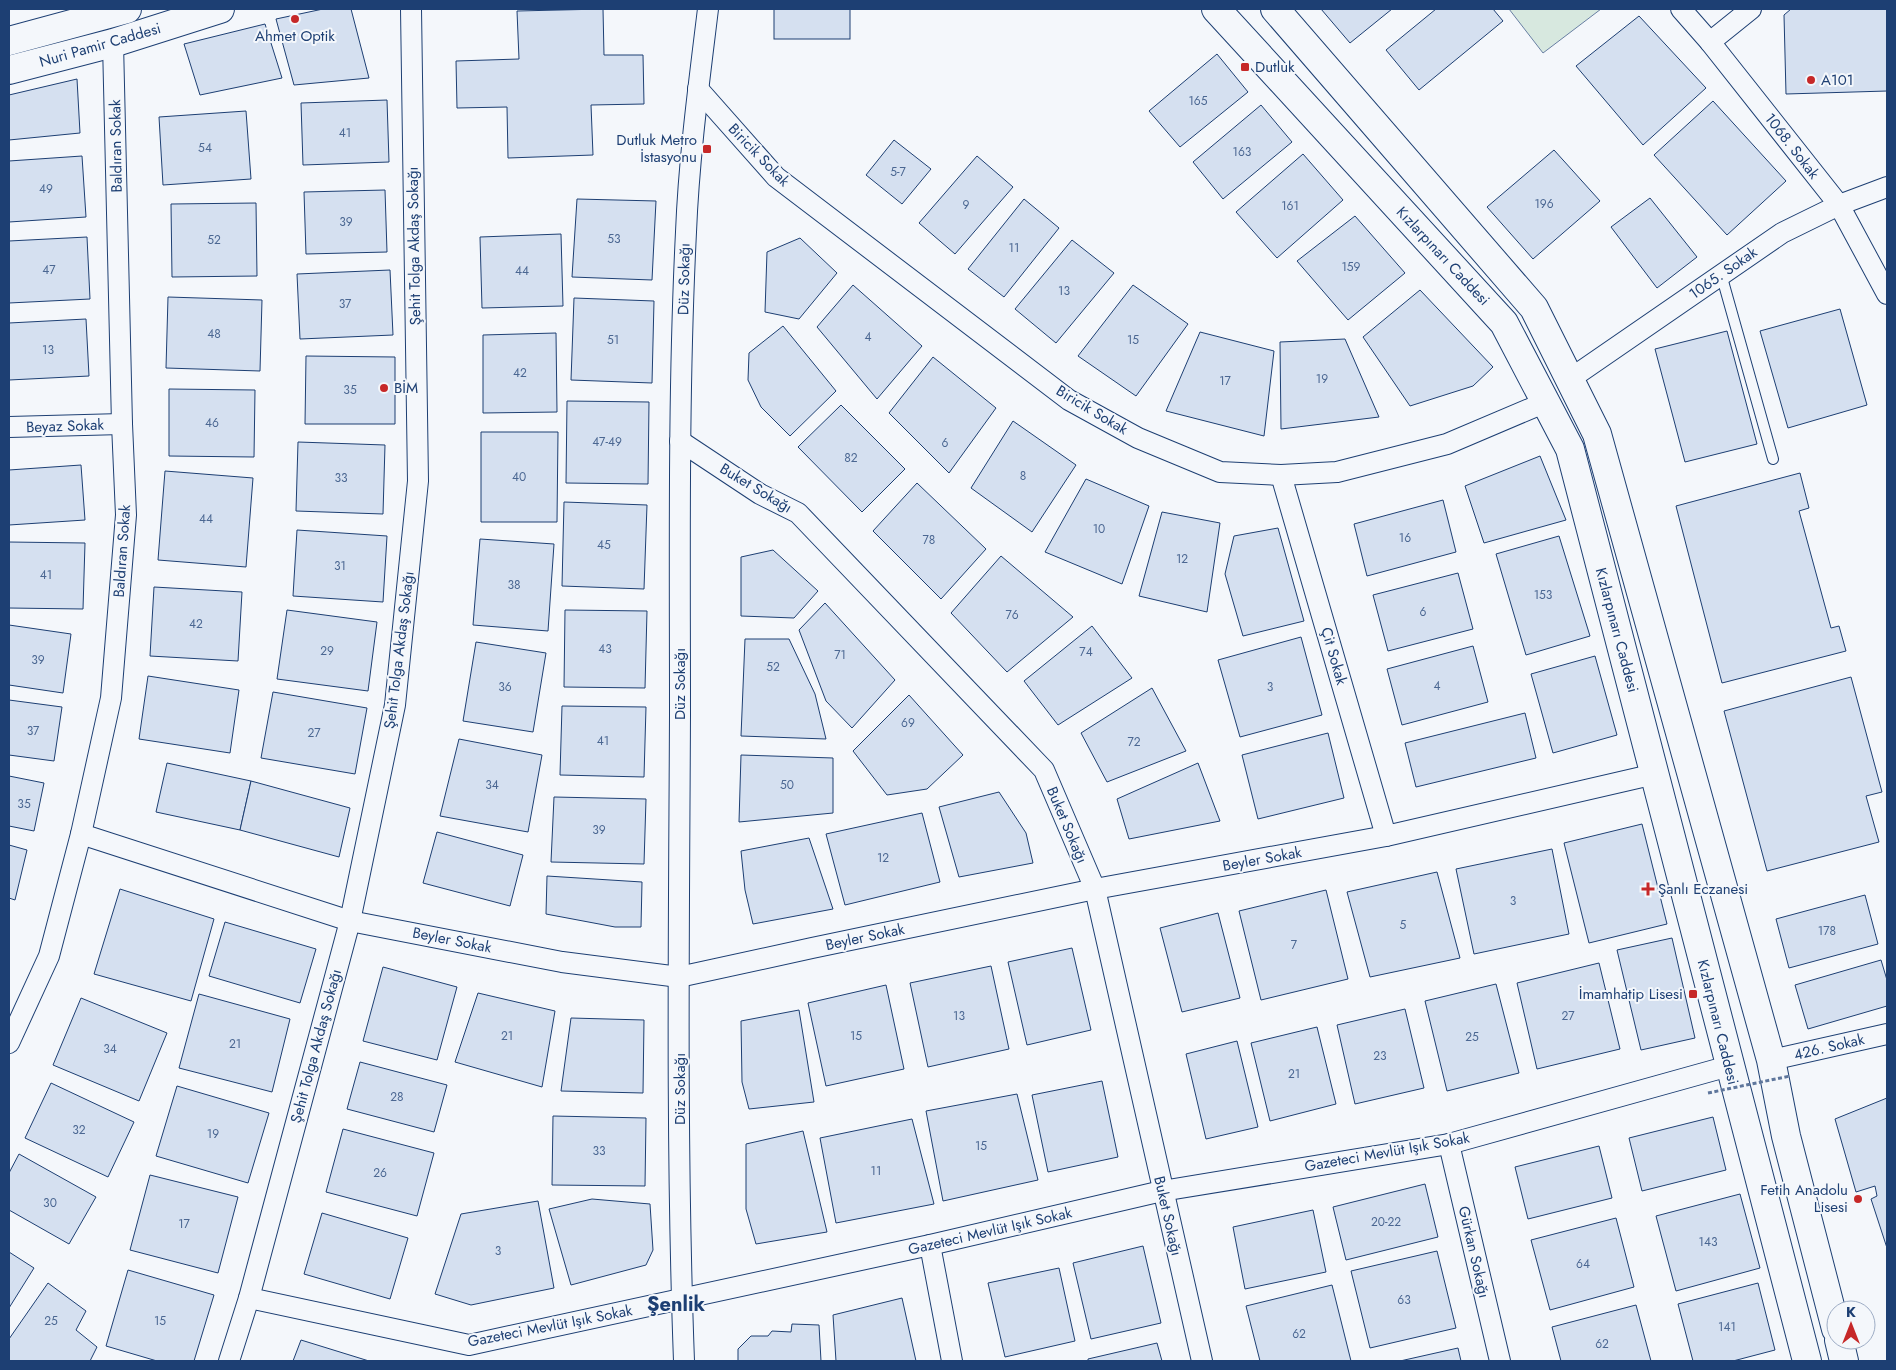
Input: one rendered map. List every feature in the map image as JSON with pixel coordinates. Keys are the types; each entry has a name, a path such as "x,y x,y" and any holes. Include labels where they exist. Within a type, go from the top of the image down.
{"main road":[{"name":"Nuri Pamir Caddesi","path":"9,41 101,11 127,9"},
{"name":"Nuri Pamir Caddesi","path":"9,70 113,43 220,9"},
{"name":"Kızlarpınarı Caddesi","path":"1216,9 1504,323 1570,449 1807,1361"},
{"path":"1275,9 1534,308 1598,434 1780,1068 1786,1136 1828,1300"}],"street":[{"name":"Şehit Tolga Akdaş Sokağı","path":"229,1361 249,1298 350,920 395,705 418,481 411,9"},
{"name":"Düz Sokağı","path":"684,1361 679,977 680,441 686,230 698,89 708,9"},
{"name":"1068. Sokak","path":"1682,9 1839,205 1887,294"},
{"path":"1710,42 1751,9"},
{"name":"Baldıran Sokak","path":"9,1043 50,956 81,834 111,698 126,515 113,43"},
{"name":"Biricik Sokak","path":"698,89 776,177 1069,400 1138,438 1220,472 1282,475 1337,472 1447,444 1546,402"},
{"name":"1065. Sokak","path":"1570,379 1782,233 1839,205 1887,187"},
{"name":"Beyaz Sokak","path":"9,428 122,424"},
{"name":"Buket Sokağı","path":"680,441 760,494 798,513 1044,770 1095,889 1202,1361"},
{"name":"Çit Sokak","path":"1282,475 1386,836"},
{"name":"Beyler Sokak","path":"81,834 350,920 562,962 679,977 1095,889 1386,836 1655,774"},
{"name":"426. Sokak","path":"1780,1068 1887,1034"},
{"name":"Gazeteci Mevlüt Işık Sokak","path":"249,1298 468,1353 682,1299 930,1245 1162,1191 1449,1144 1729,1066"},
{"name":"Gürkan Sokağı","path":"1449,1144 1500,1361"},
{"path":"930,1245 952,1361"}],"lane":[{"path":"1721,274 1773,459"}],"path":[{"path":"1708,1093 1780,1068"}],"shaded area":[{"path":"1509,9 1601,9 1543,53"}],"building":[{"path":"323,9 351,9 369,78 294,85 276,19"},
{"path":"603,9 604,55 643,55 644,104 591,105 593,155 508,158 507,107 457,108 456,61 519,59 517,11"},
{"path":"774,9 850,9 850,39 774,39"},
{"path":"1321,9 1392,9 1350,43"},
{"path":"1436,9 1493,9 1503,21 1419,90 1386,50"},
{"path":"1791,9 1887,9 1887,91 1786,94 1784,15"},
{"path":"1639,16 1706,88 1643,145 1576,66"},
{"path":"265,24 282,78 200,95 184,44"},
{"path":"1217,54 1248,92 1180,147 1149,111"},
{"path":"77,79 80,133 9,140 9,95"},
{"path":"387,100 389,162 303,165 301,103"},
{"path":"1713,101 1786,181 1727,235 1654,155"},
{"path":"1261,105 1292,142 1223,199 1193,162"},
{"path":"246,111 251,179 163,185 159,117"},
{"path":"894,140 931,169 902,204 866,175"},
{"path":"1554,150 1600,201 1533,259 1487,207"},
{"path":"1303,154 1343,200 1277,258 1236,212"},
{"path":"82,156 86,217 9,222 9,161"},
{"path":"977,156 1013,187 955,254 919,223"},
{"path":"385,190 387,252 306,254 304,192"},
{"path":"1650,198 1697,257 1657,288 1611,227"},
{"path":"577,199 656,201 652,280 572,277"},
{"path":"1024,199 1059,228 1004,297 968,269"},
{"path":"256,203 257,276 172,277 171,204"},
{"path":"1355,216 1405,273 1348,320 1297,261"},
{"path":"561,234 563,306 482,308 480,237"},
{"path":"87,237 90,299 9,303 9,241"},
{"path":"800,238 837,273 799,319 765,312 767,252"},
{"path":"1072,240 1114,273 1056,343 1015,309"},
{"path":"390,270 393,335 300,339 297,274"},
{"path":"853,285 922,346 877,399 817,327"},
{"path":"1133,285 1188,324 1136,396 1078,356"},
{"path":"1420,290 1493,367 1473,386 1410,406 1363,337"},
{"path":"168,297 262,300 260,371 166,368"},
{"path":"574,298 654,301 652,383 571,380"},
{"path":"1840,309 1867,405 1788,428 1760,331"},
{"path":"86,319 89,376 9,380 9,323"},
{"path":"783,326 836,391 790,436 761,407 748,380 749,353"},
{"path":"1727,331 1757,444 1685,462 1655,349"},
{"path":"1200,332 1274,351 1264,436 1166,411"},
{"path":"556,333 557,412 483,413 483,335"},
{"path":"1345,339 1379,417 1281,429 1280,342"},
{"path":"306,356 395,357 395,424 305,424"},
{"path":"933,357 996,408 949,473 889,413"},
{"path":"169,389 255,390 254,457 169,456"},
{"path":"567,401 649,402 648,484 566,483"},
{"path":"841,405 905,469 862,512 798,447"},
{"path":"1013,421 1076,465 1032,532 971,488"},
{"path":"481,432 558,432 557,522 481,522"},
{"path":"298,442 385,445 383,514 296,511"},
{"path":"1540,456 1566,520 1484,543 1465,486"},
{"path":"81,465 85,520 9,525 9,470"},
{"path":"165,471 253,478 246,567 158,560"},
{"path":"1800,473 1809,508 1799,511 1831,628 1839,626 1846,651 1722,683 1676,506"},
{"path":"1086,479 1149,506 1122,584 1045,552"},
{"path":"917,483 986,549 941,599 873,531"},
{"path":"1443,500 1456,552 1367,576 1354,524"},
{"path":"564,502 647,505 644,589 562,586"},
{"path":"1162,512 1220,523 1207,612 1139,596"},
{"path":"1278,528 1304,621 1243,636 1225,574 1234,536"},
{"path":"297,530 387,536 383,602 293,596"},
{"path":"1559,536 1590,636 1526,655 1496,554"},
{"path":"480,539 554,544 548,631 473,625"},
{"path":"9,542 85,543 83,609 9,608"},
{"path":"773,550 818,591 794,618 741,616 741,557"},
{"path":"1001,556 1073,617 1007,672 951,613"},
{"path":"1458,573 1473,629 1388,651 1373,595"},
{"path":"154,587 242,592 238,661 150,656"},
{"path":"825,603 895,680 852,728 826,701 799,630"},
{"path":"287,610 377,622 368,691 277,679"},
{"path":"565,610 647,611 645,688 564,687"},
{"path":"9,625 71,634 63,693 9,685"},
{"path":"1092,626 1132,678 1058,725 1024,681"},
{"path":"1301,637 1322,715 1240,737 1218,660"},
{"path":"745,639 789,639 815,694 826,739 741,736"},
{"path":"476,642 546,653 533,732 463,721"},
{"path":"1473,646 1488,702 1402,725 1387,669"},
{"path":"1595,656 1617,735 1553,753 1531,674"},
{"path":"148,676 239,690 230,753 139,739"},
{"path":"1851,677 1882,792 1866,796 1879,842 1767,871 1724,711"},
{"path":"1152,688 1186,751 1107,782 1081,733"},
{"path":"273,692 367,708 355,774 261,758"},
{"path":"909,695 963,755 927,789 887,795 853,751"},
{"path":"9,700 62,707 54,761 9,755"},
{"path":"562,706 646,707 644,777 560,775"},
{"path":"1525,713 1536,758 1416,787 1405,743"},
{"path":"1328,733 1344,798 1258,819 1242,755"},
{"path":"459,739 542,755 528,832 440,816"},
{"path":"741,755 833,758 833,813 739,822"},
{"path":"167,763 251,781 240,830 156,812"},
{"path":"1198,763 1220,821 1129,839 1117,799"},
{"path":"9,776 44,783 34,831 9,826"},
{"path":"251,781 350,808 339,857 240,830"},
{"path":"999,792 1026,833 1033,863 959,877 939,807"},
{"path":"554,797 646,799 644,864 551,862"},
{"path":"922,813 940,882 845,905 826,834"},
{"path":"1642,824 1667,924 1589,943 1564,843"},
{"path":"437,832 523,855 510,906 423,883"},
{"path":"809,838 833,909 753,924 745,890 741,851"},
{"path":"9,845 27,850 15,900 9,898"},
{"path":"1552,849 1569,934 1474,954 1456,869"},
{"path":"1437,872 1460,958 1370,977 1347,892"},
{"path":"547,876 642,882 641,927 615,927 546,914"},
{"path":"120,889 214,919 191,1001 94,974"},
{"path":"1326,890 1348,979 1261,1000 1239,911"},
{"path":"1865,895 1878,944 1789,968 1776,919"},
{"path":"1218,913 1240,998 1182,1012 1160,928"},
{"path":"225,922 316,949 300,1003 209,976"},
{"path":"1672,938 1695,1038 1641,1050 1617,950"},
{"path":"1072,948 1091,1030 1027,1045 1008,962"},
{"path":"1881,960 1887,980 1887,1006 1808,1029 1795,985"},
{"path":"1599,963 1620,1049 1537,1069 1517,983"},
{"path":"991,966 1009,1049 928,1067 910,983"},
{"path":"383,967 457,987 437,1060 363,1041"},
{"path":"1496,984 1519,1073 1447,1091 1425,1001"},
{"path":"886,985 904,1069 826,1086 808,1003"},
{"path":"478,993 555,1011 542,1087 455,1062"},
{"path":"199,994 290,1019 272,1092 179,1068"},
{"path":"81,998 167,1033 139,1101 53,1065"},
{"path":"1405,1009 1424,1088 1355,1104 1337,1025"},
{"path":"799,1010 814,1102 749,1109 742,1082 741,1021"},
{"path":"571,1018 644,1020 643,1093 561,1091"},
{"path":"1317,1027 1336,1104 1270,1121 1251,1043"},
{"path":"1237,1041 1258,1127 1206,1139 1186,1054"},
{"path":"360,1062 447,1085 434,1132 347,1109"},
{"path":"1102,1081 1118,1157 1048,1172 1032,1095"},
{"path":"51,1083 134,1122 108,1177 25,1138"},
{"path":"177,1086 269,1113 248,1183 156,1156"},
{"path":"1017,1094 1038,1180 943,1201 926,1111"},
{"path":"1887,1098 1887,1248 1871,1199 1877,1196 1875,1186 1856,1192 1835,1119"},
{"path":"553,1116 646,1118 645,1186 552,1185"},
{"path":"1713,1117 1726,1170 1642,1191 1629,1138"},
{"path":"912,1119 934,1204 836,1223 820,1138"},
{"path":"343,1129 434,1153 417,1216 326,1192"},
{"path":"803,1131 827,1232 756,1244 746,1209 746,1144"},
{"path":"1599,1146 1612,1198 1528,1219 1515,1167"},
{"path":"19,1154 96,1197 69,1244 9,1210 9,1173"},
{"path":"150,1175 238,1197 218,1273 130,1250"},
{"path":"1425,1184 1438,1237 1346,1260 1333,1207"},
{"path":"1740,1194 1760,1268 1676,1291 1656,1216"},
{"path":"592,1199 650,1204 653,1250 646,1265 571,1285 549,1209"},
{"path":"538,1201 554,1288 471,1305 435,1294 461,1214"},
{"path":"1313,1210 1326,1272 1245,1289 1233,1227"},
{"path":"322,1213 408,1238 390,1299 304,1274"},
{"path":"1616,1218 1634,1287 1550,1310 1531,1240"},
{"path":"1143,1246 1161,1323 1091,1339 1073,1263"},
{"path":"1437,1251 1456,1328 1370,1348 1351,1271"},
{"path":"9,1252 34,1268 9,1308"},
{"path":"1059,1268 1075,1341 1005,1357 988,1283"},
{"path":"128,1270 214,1295 194,1361 157,1361 106,1346"},
{"path":"48,1283 86,1311 76,1330 97,1347 90,1361 9,1361 9,1339"},
{"path":"1758,1283 1775,1350 1733,1361 1693,1361 1678,1304"},
{"path":"1332,1285 1351,1361 1260,1361 1246,1306"},
{"path":"902,1298 916,1361 836,1361 833,1315"},
{"path":"1636,1305 1651,1361 1561,1361 1552,1327"},
{"path":"792,1324 819,1325 821,1361 738,1361 738,1349 751,1336 768,1336 772,1331 791,1332"},
{"path":"301,1340 369,1361 293,1361"},
{"path":"1157,1343 1162,1361 1088,1361 1088,1359"},
{"path":"1458,1348 1461,1361 1400,1361"}],"place":[{"name":"Ahmet Optik","path":"295,19"},
{"name":"Dutluk","path":"1245,67"},
{"name":"A101","path":"1811,80"},
{"name":"Dutluk Metro İstasyonu","path":"707,149"},
{"name":"BİM","path":"384,388"},
{"name":"Şanlı Eczanesi","path":"1648,889"},
{"name":"İmamhatip Lisesi","path":"1693,994"},
{"name":"Fetih Anadolu Lisesi","path":"1858,1199"}],"district":[{"name":"Şenlik","path":"676,1304"}]}
